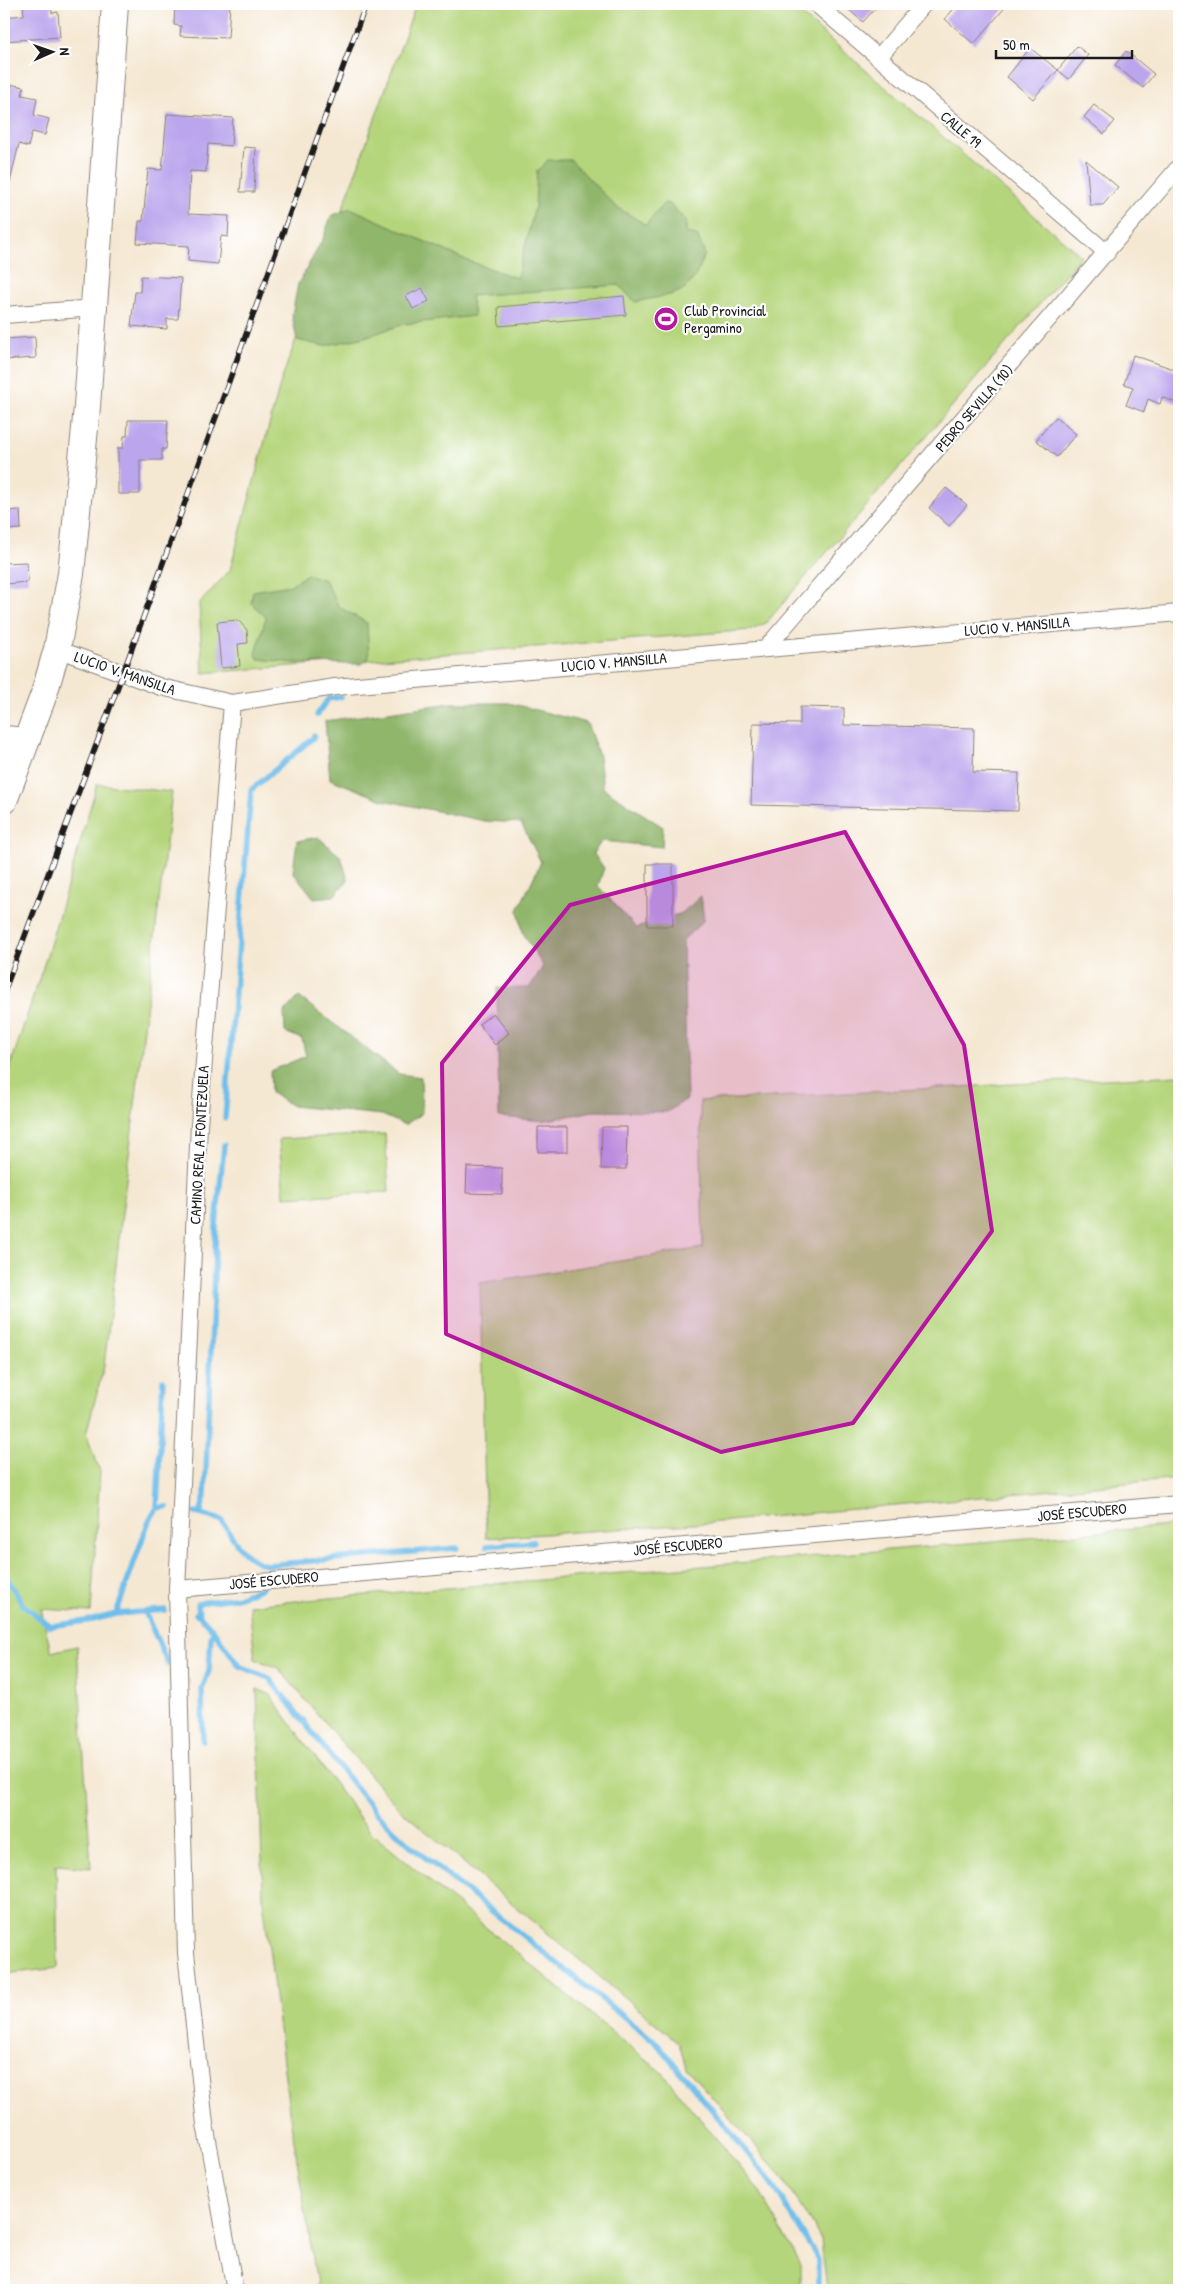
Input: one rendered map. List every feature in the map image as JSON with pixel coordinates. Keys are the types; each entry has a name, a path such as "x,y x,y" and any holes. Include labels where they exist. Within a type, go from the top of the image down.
{"main road":[{"path":"4,801 16,739 57,649 74,548 94,308 115,4"}],"street":[{"name":"CALLE 19","path":"816,4 1107,253"},
{"path":"878,58 924,4"},
{"name":"PEDRO SEVILLA (10)","path":"767,648 1179,167"},
{"path":"4,315 94,308"},
{"name":"LUCIO V. MANSILLA","path":"57,649 162,687 232,703 335,687 1179,613"},
{"name":"CAMINO REAL A FONTEZUELA","path":"232,703 199,1125 177,1589 186,1953 205,2124 235,2290"},
{"name":"JOSÉ ESCUDERO","path":"177,1589 1179,1504"}],"highlighted area":[{"path":"845,832 964,1045 992,1231 853,1423 721,1452 446,1334 442,1063 570,905"}],"green space":[{"name":"Club Provincial Pergamino","path":"416,4 789,4 1081,256 766,623 752,630 203,673 199,604 230,570 281,381"},
{"path":"548,160 571,160 615,206 646,225 664,203 670,204 686,221 686,233 697,235 705,254 699,269 687,286 672,294 635,302 619,285 471,296 474,316 405,324 361,338 323,346 297,340 292,315 298,284 323,239 331,216 350,208 466,260 517,278 535,206 537,171"},
{"path":"307,574 325,580 339,607 367,623 369,658 362,664 295,663 258,659 256,654 266,617 251,603 253,591 291,585"},
{"path":"451,703 509,703 587,723 599,756 603,788 663,827 662,847 602,841 593,853 604,868 598,886 636,928 682,913 701,896 704,920 683,940 687,1099 667,1112 594,1111 543,1121 499,1117 497,988 529,988 543,966 523,933 518,910 541,862 521,823 485,821 383,800 330,779 325,721"},
{"path":"97,784 172,792 104,1366 86,1434 100,1471 91,1612 41,1609 51,1652 77,1646 91,1868 56,1865 58,1968 4,1974 4,1085 48,952"},
{"path":"318,837 341,857 348,880 334,896 314,898 293,872 297,841"},
{"path":"299,997 399,1074 421,1077 422,1113 405,1125 382,1115 292,1106 271,1093 270,1071 306,1056 302,1039 285,1032 284,1012"},
{"path":"1179,1075 1179,1478 708,1523 486,1538 480,1283 703,1248 700,1101"},
{"path":"385,1134 389,1192 284,1197 279,1139"},
{"path":"1179,1525 1179,2290 827,2290 821,2239 780,2174 686,2068 679,2043 398,1808 278,1668 255,1659 249,1605"},
{"path":"257,1689 269,1694 370,1832 661,2072 759,2190 801,2265 801,2290 318,2290 289,2110 263,1899"}],"building":[{"path":"23,4 51,4 52,13 58,12 60,37 4,41 4,17 24,15"},
{"path":"175,4 230,4 228,38 180,36 181,26 174,25"},
{"path":"842,4 879,4 863,22"},
{"path":"958,4 1008,4 974,44 945,19"},
{"path":"1077,46 1088,55 1069,79 1058,70"},
{"path":"1030,48 1058,70 1033,99 1007,77"},
{"path":"1126,51 1154,74 1143,88 1115,65"},
{"path":"4,83 24,87 22,95 37,98 34,115 49,119 45,135 32,132 28,147 19,144 9,186 4,185"},
{"path":"1094,105 1115,121 1104,134 1084,117"},
{"path":"167,114 233,118 231,146 208,144 206,172 190,171 188,214 229,216 228,237 221,236 218,264 188,261 189,246 137,243 139,221 143,221 148,169 162,170"},
{"path":"244,147 256,148 254,192 240,192"},
{"path":"1086,160 1118,187 1103,205 1090,205"},
{"path":"141,276 181,278 178,319 167,319 167,329 131,326 135,292 140,292"},
{"path":"422,288 429,301 413,309 406,296"},
{"path":"624,296 626,315 499,326 498,307"},
{"path":"35,337 36,358 4,360 4,339"},
{"path":"1133,355 1179,371 1179,404 1162,397 1160,404 1148,399 1144,412 1126,405 1133,387 1124,384"},
{"path":"1056,417 1076,434 1057,457 1036,440"},
{"path":"128,420 168,420 166,449 162,449 162,460 140,460 140,494 118,494 118,448 123,448 124,436 127,436"},
{"path":"946,488 967,505 949,526 929,508"},
{"path":"20,510 21,529 4,530 4,511"},
{"path":"27,562 28,582 4,584 4,563"},
{"path":"238,620 247,630 248,643 238,644 240,666 221,668 217,622"},
{"path":"800,707 844,708 844,725 974,728 973,772 1019,773 1018,811 751,805 753,723 800,724"},
{"path":"647,864 673,864 673,926 647,926"},
{"path":"493,1013 509,1033 495,1045 479,1024"},
{"path":"538,1127 567,1127 567,1152 538,1152"},
{"path":"602,1127 627,1127 626,1169 601,1169"},
{"path":"467,1167 502,1168 502,1194 466,1193"}],"waterway":[{"path":"317,715 328,699 341,697"},
{"path":"225,1118 251,790 313,738 314,735"},
{"path":"195,1513 200,1514 205,1496 216,1225 224,1145"},
{"path":"116,1614 148,1523 157,1508 163,1380"},
{"path":"157,1508 167,1507"},
{"path":"200,1514 221,1520 244,1553 257,1562 266,1565 457,1548"},
{"path":"487,1546 533,1542"},
{"path":"4,1573 23,1605 50,1626 93,1620 116,1614 165,1610"},
{"path":"199,1615 198,1603 240,1597 262,1588"},
{"path":"145,1612 168,1664"},
{"path":"196,1614 214,1631 239,1666 269,1678 376,1813 413,1848 658,2044 772,2183 818,2259 818,2290"},
{"path":"203,1741 202,1689 209,1671 211,1636 214,1631"}],"railway":[{"path":"4,992 123,673 366,4"}],"place":[{"name":"Club Provincial Pergamino","path":"666,319"}]}
